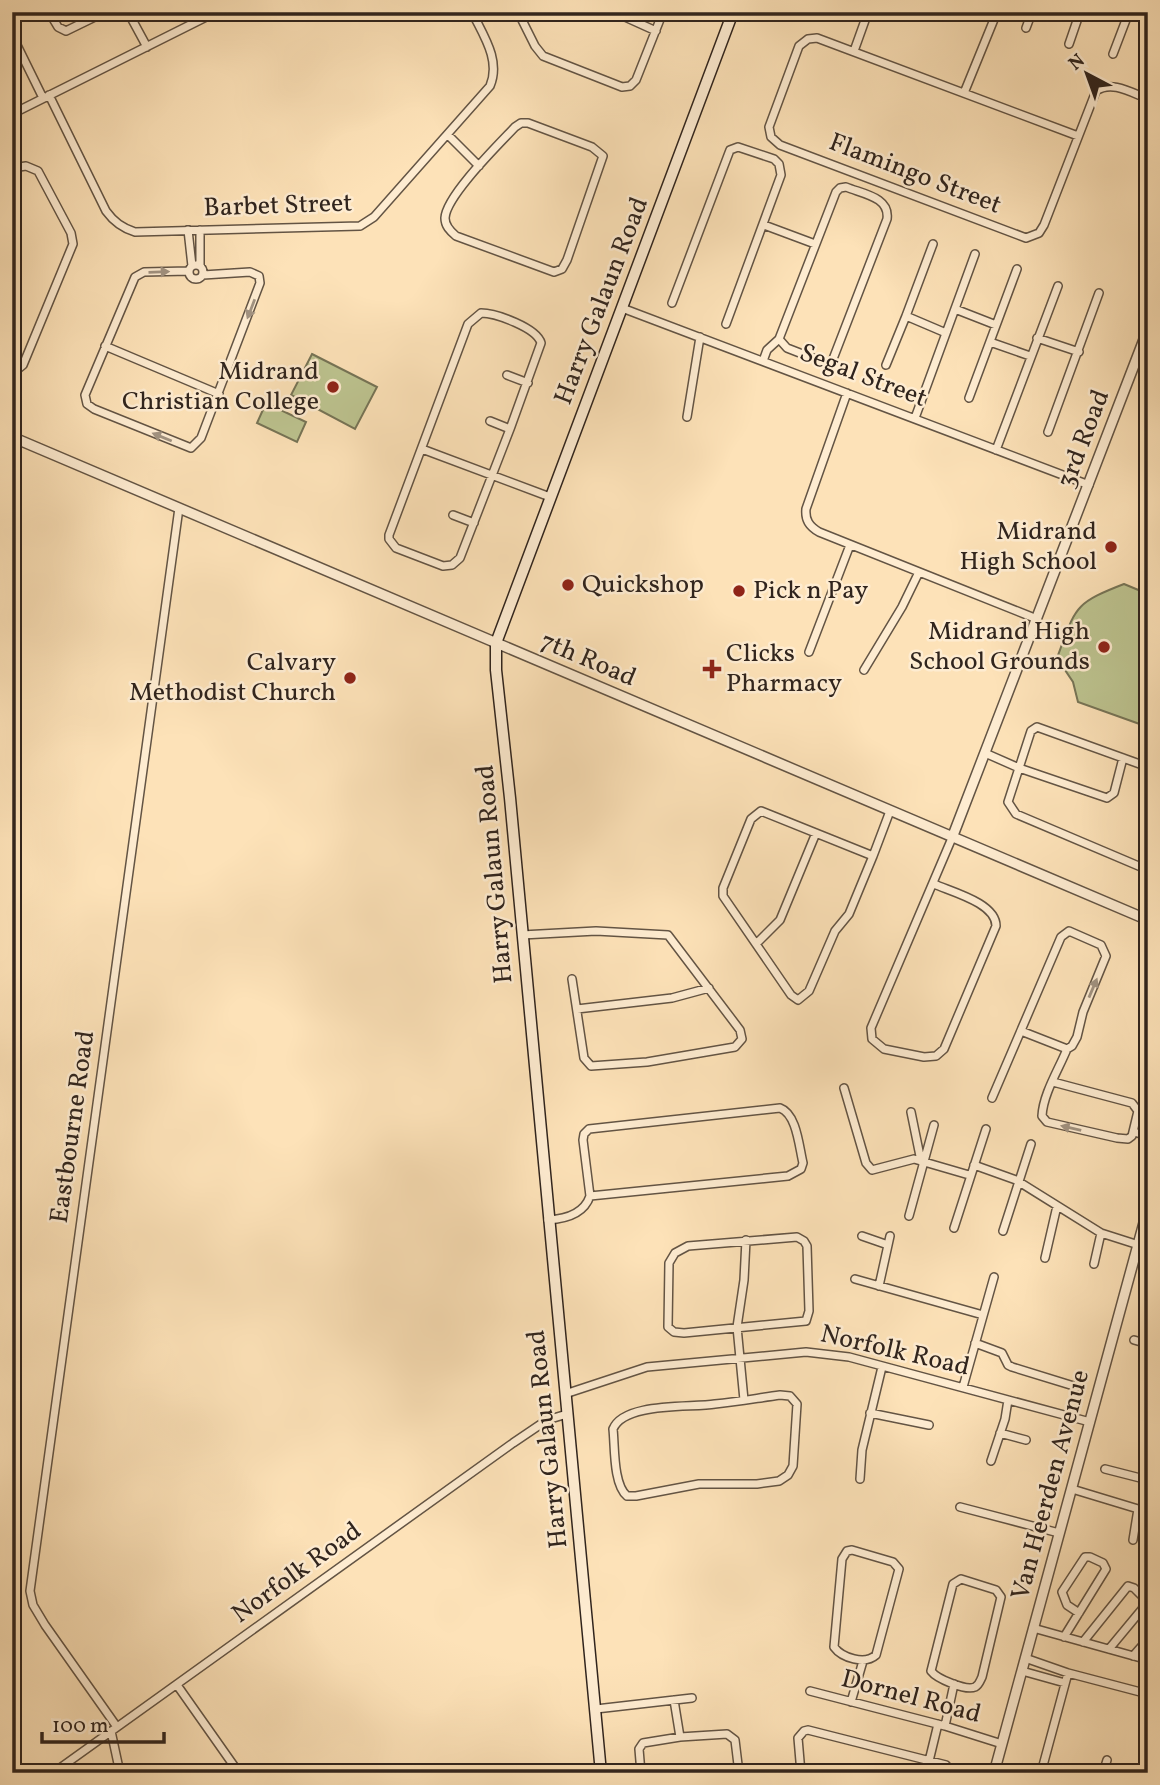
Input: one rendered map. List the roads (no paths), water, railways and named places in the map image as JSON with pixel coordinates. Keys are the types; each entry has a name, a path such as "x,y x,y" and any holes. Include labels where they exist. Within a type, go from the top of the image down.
{"main road":[{"name":"Harry Galaun Road","path":"601,1773 496,670 496,643 733,12"}],"street":[{"path":"49,12 58,27 66,31 101,13"},
{"path":"128,12 147,47"},
{"path":"12,114 216,12"},
{"name":"Barbet Street","path":"12,35 114,222 135,232 364,224 374,217 486,92 494,74 490,49 472,12"},
{"path":"518,12 534,46 543,56 622,87 629,86 636,80 663,12"},
{"path":"614,12 656,31"},
{"path":"868,12 854,51 1078,136 1094,93 1101,87 1112,86 1148,99"},
{"path":"964,93 998,12"},
{"path":"1026,28 1032,12"},
{"path":"1069,44 1080,12"},
{"path":"1113,54 1129,12"},
{"name":"Flamingo Street","path":"854,51 817,38 808,39 799,46 770,122 771,137 780,145 1026,238 1036,235 1044,225 1078,136"},
{"path":"524,123 593,147 601,153 603,161 562,269 551,272 456,236 449,229 445,219 448,207 479,166 515,127 524,123"},
{"path":"448,135 479,166"},
{"path":"671,303 720,174 733,148 738,147 774,159 780,167 781,175 726,324"},
{"path":"12,168 26,166 38,171 71,233 73,244 23,365 12,374"},
{"path":"763,361 767,351 779,339 834,196 840,188 846,187 882,201 886,206 887,219 833,359 829,363 823,362 787,348 779,339"},
{"path":"764,225 815,244"},
{"path":"188,230 196,270"},
{"path":"196,270 200,230"},
{"path":"886,365 933,244"},
{"path":"915,418 975,254"},
{"path":"969,398 1017,269"},
{"path":"144,272 250,272 260,278 259,288 219,394 201,438 191,448 87,404 85,395 105,346 135,277 144,272"},
{"path":"996,450 1058,286"},
{"path":"1048,432 1100,293"},
{"name":"Segal Street","path":"622,308 1089,485"},
{"path":"955,309 996,325"},
{"path":"491,314 532,330 540,338 540,349 528,383 456,563 448,567 402,550 392,543 389,534 468,324 475,315 491,314"},
{"path":"905,316 946,333"},
{"name":"3rd Road","path":"952,838 1148,329"},
{"path":"687,417 700,337"},
{"path":"1037,338 1079,352"},
{"path":"990,342 1030,356"},
{"path":"105,346 219,394"},
{"path":"506,375 528,383"},
{"path":"847,393 806,515 814,529 1037,619"},
{"path":"490,421 510,429"},
{"name":"7th Road","path":"12,437 1148,920"},
{"path":"422,449 550,497"},
{"name":"Eastbourne Road","path":"114,1729 38,1615 30,1591 178,508"},
{"path":"453,515 474,523"},
{"path":"809,653 850,545"},
{"path":"864,670 902,607 919,572"},
{"path":"1148,767 1037,727 1031,731 1008,797 1009,807 1016,814 1148,870"},
{"path":"985,753 1019,768 1110,798 1114,793 1124,758"},
{"path":"873,856 766,811 756,813 751,819 722,892 726,903 793,998 804,998 809,991 835,932 849,915 873,856 890,811"},
{"path":"755,944 780,920 816,833"},
{"path":"934,884 985,906 995,915 996,926 944,1049 936,1056 923,1057 879,1046 871,1028 952,838"},
{"path":"522,934 592,931 663,934 673,939 709,988 742,1034 741,1042 735,1047 647,1062 590,1066 584,1058 572,979"},
{"path":"992,1098 1061,937 1065,932 1072,932 1101,945 1106,956 1083,1012 1077,1037 1067,1049 1053,1082 1042,1108 1042,1116 1047,1122 1123,1139 1130,1138 1134,1132 1138,1111 1132,1103 1053,1082"},
{"path":"577,1009 680,997 709,988"},
{"path":"1021,1031 1067,1049"},
{"path":"844,1088 869,1168 874,1170 912,1159 969,1175"},
{"path":"548,1220 575,1214 587,1204 590,1196 583,1140 586,1131 593,1128 780,1108 787,1111 791,1118 803,1163 801,1169 788,1176 590,1196"},
{"path":"911,1112 922,1162"},
{"path":"909,1216 934,1125"},
{"path":"954,1228 986,1129"},
{"path":"1134,1132 1148,1136"},
{"path":"1003,1231 1031,1144"},
{"path":"974,1164 1020,1182 1101,1233 1143,1243"},
{"path":"1045,1258 1057,1206"},
{"name":"Van Heerden Avenue","path":"994,1773 1090,1422 1143,1243 1148,1208"},
{"path":"1094,1264 1101,1233"},
{"path":"862,1236 889,1240 879,1286"},
{"path":"797,1237 804,1241 807,1246 808,1318 804,1322 737,1327 684,1333 676,1333 670,1329 666,1322 669,1263 675,1253 688,1246 746,1240 797,1237"},
{"path":"744,1400 737,1327 746,1240"},
{"path":"964,1387 994,1277"},
{"path":"855,1279 983,1315"},
{"path":"1134,1340 1148,1344"},
{"path":"975,1343 1002,1353 1012,1367 1077,1387"},
{"name":"Norfolk Road","path":"565,1394 647,1367 817,1352 849,1357 1090,1422"},
{"path":"860,1479 860,1462 882,1367"},
{"path":"780,1395 790,1396 796,1401 793,1466 783,1480 757,1484 699,1484 636,1496 623,1493 618,1481 613,1429 618,1420 659,1407 715,1405 744,1400 780,1395"},
{"path":"991,1461 1008,1401"},
{"path":"870,1413 929,1425"},
{"name":"Norfolk Road","path":"53,1773 541,1423 567,1414"},
{"path":"1000,1433 1027,1440"},
{"path":"1105,1469 1148,1480"},
{"path":"1072,1489 1148,1512"},
{"path":"960,1507 1059,1533"},
{"path":"1133,1540 1138,1509"},
{"path":"852,1550 893,1562 899,1569 876,1656 863,1661 839,1653 834,1647 842,1559 847,1551 852,1550"},
{"path":"1064,1637 1079,1613 1106,1569 1103,1563 1090,1556 1085,1558 1062,1592 1065,1602 1079,1613"},
{"path":"961,1579 996,1590 1001,1597 980,1682 971,1688 954,1684 935,1676 931,1667 953,1584 961,1579"},
{"path":"1083,1642 1128,1586 1134,1588 1148,1602 1109,1649"},
{"path":"1033,1628 1148,1660"},
{"path":"1133,1656 1148,1639"},
{"path":"1025,1658 1068,1673 1148,1694"},
{"path":"850,1702 863,1661"},
{"path":"1022,1671 1065,1683"},
{"path":"1041,1773 1068,1673"},
{"path":"929,1761 954,1684"},
{"path":"177,1685 239,1773"},
{"name":"Dornel Road","path":"810,1690 1002,1744"},
{"path":"596,1709 692,1698"},
{"path":"674,1700 680,1737"},
{"path":"114,1729 120,1773"},
{"path":"801,1773 799,1738 808,1730 946,1765 953,1773"},
{"path":"641,1773 639,1749 643,1742 732,1735 736,1743 739,1773"},
{"path":"1103,1773 1108,1760"}],"place":[{"name":"Midrand Christian College","path":"333,387"},
{"name":"Midrand High School","path":"1111,547"},
{"name":"Quickshop","path":"568,585"},
{"name":"Pick n Pay","path":"739,591"},
{"name":"Midrand High School Grounds","path":"1104,647"},
{"name":"Clicks Pharmacy","path":"712,669"},
{"name":"Calvary Methodist Church","path":"350,678"}]}
